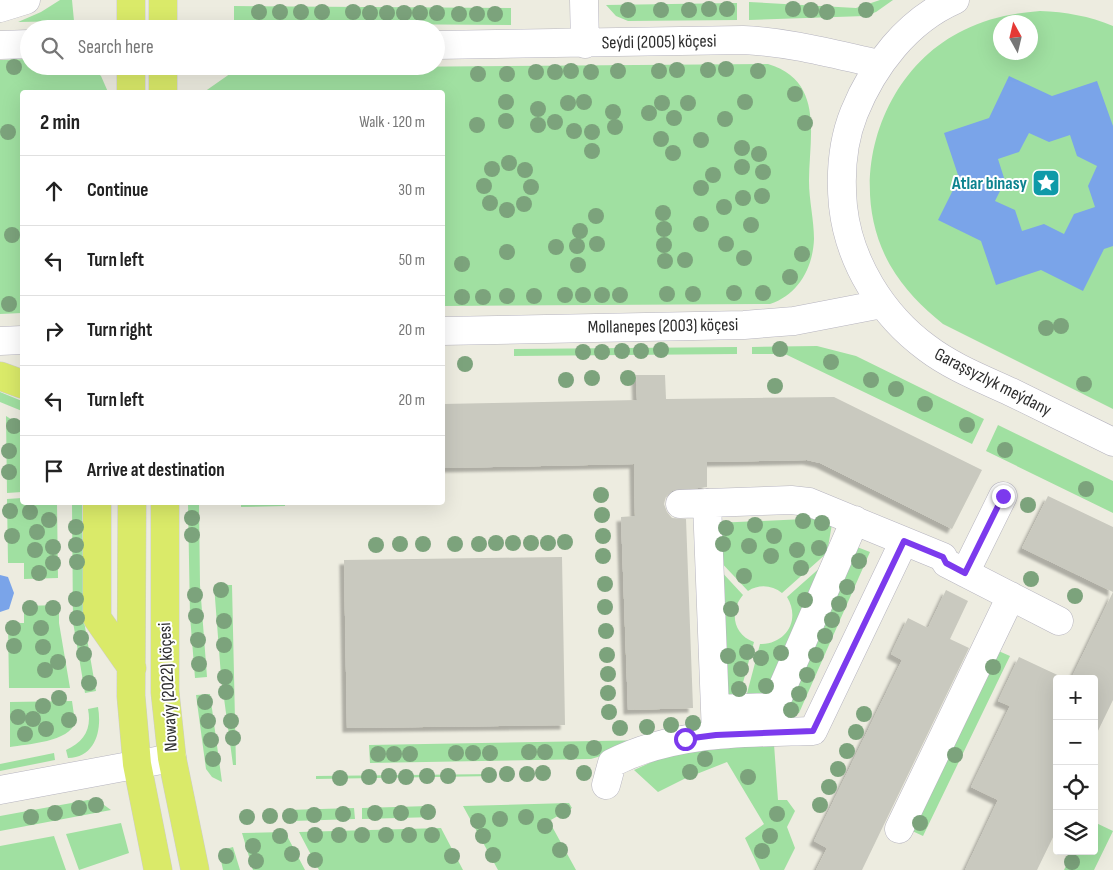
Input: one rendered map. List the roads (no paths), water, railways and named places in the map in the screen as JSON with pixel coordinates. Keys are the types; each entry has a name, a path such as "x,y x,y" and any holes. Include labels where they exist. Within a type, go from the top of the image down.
{"main road":[{"path":"131,0 131,20"},
{"path":"163,0 163,20"},
{"path":"131,75 131,90"},
{"path":"163,75 163,90"},
{"path":"0,376 20,383"},
{"path":"97,505 97,618 132,668"},
{"name":"Nowaýy (2022) köçesi","path":"132,505 132,696 137,764 158,870"},
{"name":"Nowaýy (2022) köçesi","path":"164,505 164,668 172,758 195,870"}],"street":[{"path":"0,8 26,0"},
{"path":"584,0 585,44"},
{"name":"Garaşsyzlyk meýdany","path":"955,0 923,19 899,40 879,64 862,92 850,122 843,153 844,217 852,248 865,278 882,304 904,328 928,349 956,365 1113,442"},
{"name":"Seýdi (2005) köçesi","path":"445,45 743,40 776,42 879,64"},
{"path":"0,44 20,44"},
{"name":"Mollanepes (2003) köçesi","path":"445,330 744,325 794,321 882,304"},
{"path":"0,341 20,340"},
{"path":"965,573 1003,496"},
{"path":"680,504 809,502 943,557 946,563 1058,621"},
{"path":"707,503 716,722"},
{"path":"774,719 855,520"},
{"path":"606,785 612,763 716,722 774,719 813,731 904,541"},
{"path":"899,829 1011,596"},
{"path":"0,790 172,758"}],"water":[{"path":"1009,76 1052,96 1097,81 1113,126 1113,246 1104,249 1083,291 1041,270 996,285 981,241 938,220 959,178 944,133 989,118","holes":["1029,133 1049,142 1070,135 1077,156 1097,166 1088,186 1095,207 1074,214 1064,234 1044,224 1022,231 1015,210 995,201 1005,181 998,159 1019,152"]},
{"path":"0,575 8,577 14,593 9,609 0,612"}],"place":[{"name":"Atlar binasy","path":"1046,183"}]}
